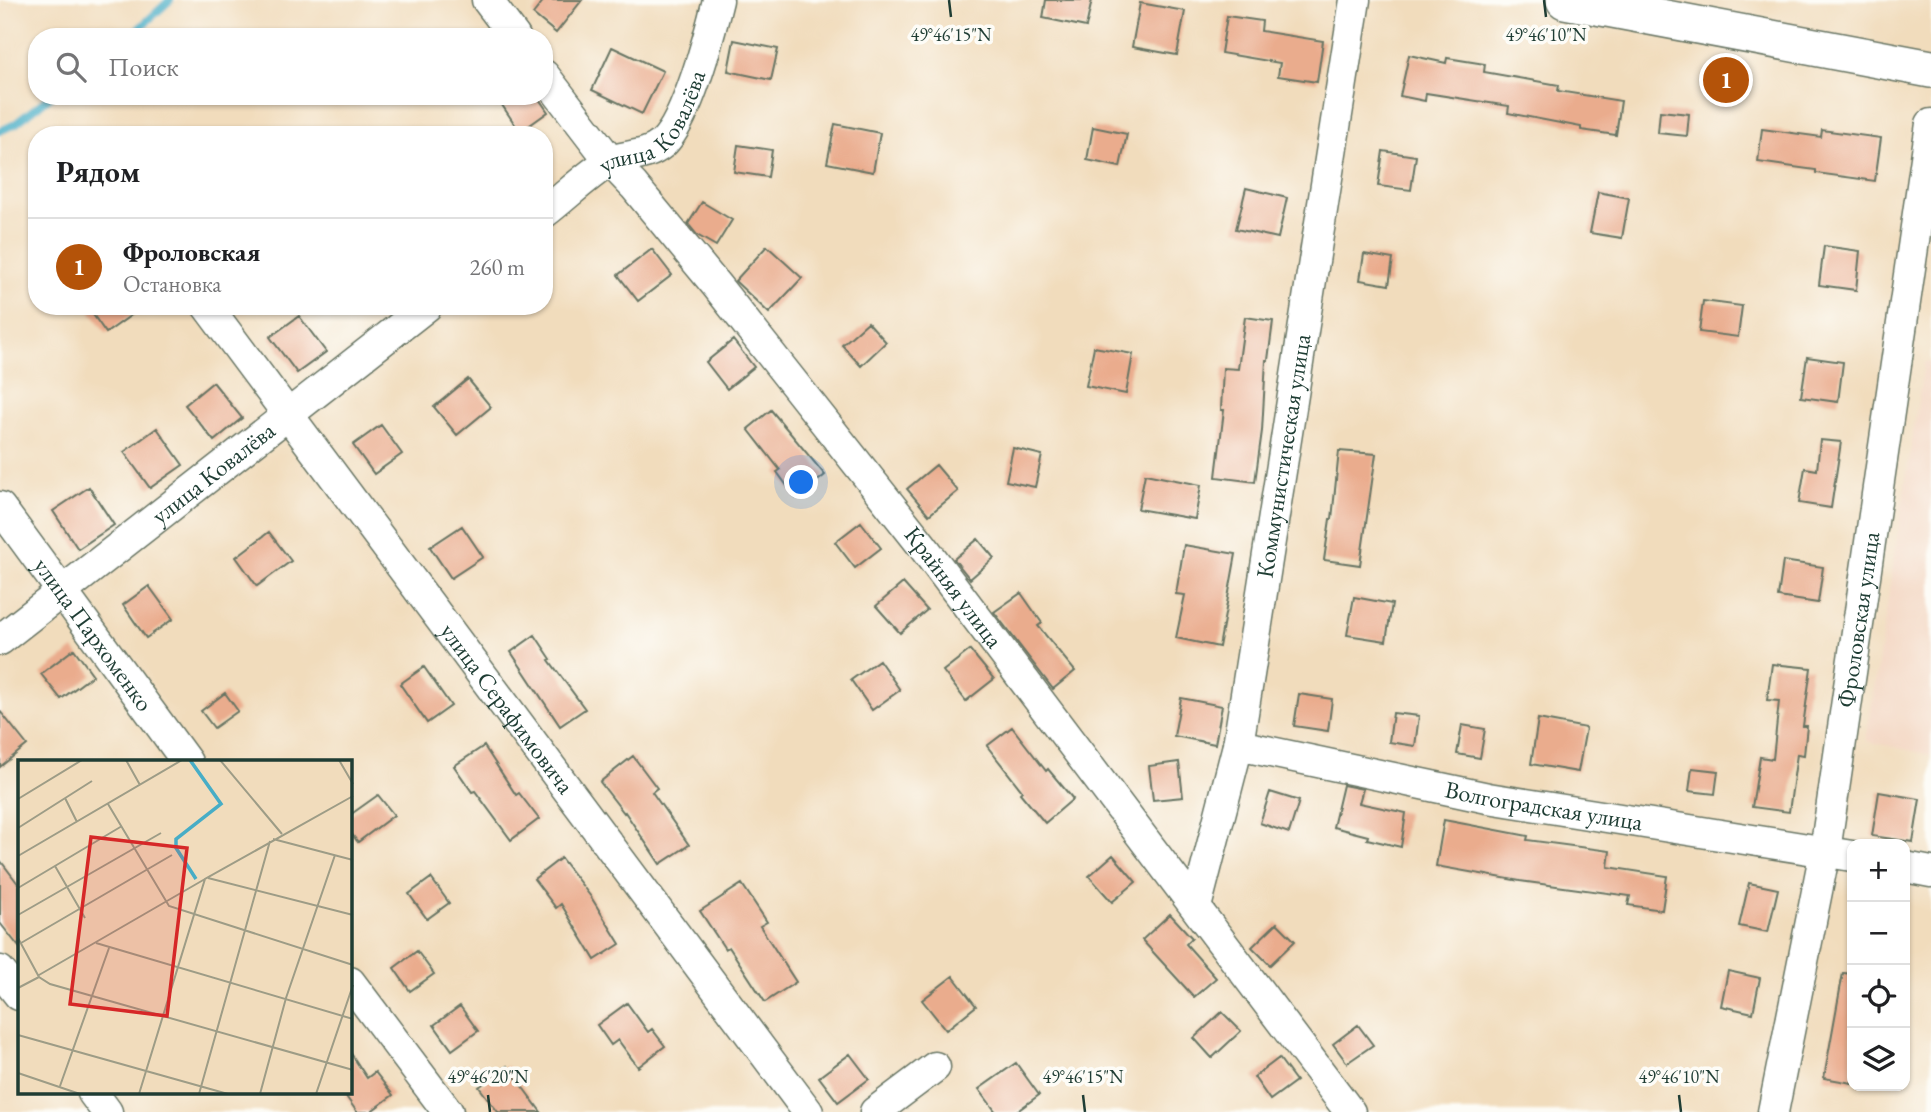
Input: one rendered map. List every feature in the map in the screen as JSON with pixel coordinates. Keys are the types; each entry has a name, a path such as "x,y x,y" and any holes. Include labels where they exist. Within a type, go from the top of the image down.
{"street":[{"path":"487,0 508,28"},
{"name":"улица Ковалёва","path":"553,206 610,161 639,156 662,144 678,122 710,35 718,0"},
{"name":"Коммунистическая улица","path":"1196,906 1238,746 1354,0"},
{"path":"1565,0 1931,69"},
{"name":"Крайняя улица","path":"553,87 610,161 651,206 817,411 1350,1112"},
{"name":"Фроловская улица","path":"1773,1112 1839,854 1931,124"},
{"name":"улица Серафимовича","path":"213,315 808,1112"},
{"name":"улица Ковалёва","path":"0,640 416,315"},
{"name":"улица Пархоменко","path":"0,507 186,760"},
{"name":"Волгоградская улица","path":"1238,746 1488,798 1839,854"},
{"path":"1910,868 1931,872"},
{"path":"0,971 18,994"},
{"path":"352,985 448,1112"},
{"path":"875,1112 935,1068"},
{"path":"94,1094 107,1112"}],"shaded area":[{"path":"1924,362 1931,363 1931,755 1866,741"}],"building":[{"path":"544,0 582,0 556,33 533,14"},
{"path":"1046,0 1092,0 1086,27 1043,18"},
{"path":"1140,3 1185,11 1177,55 1132,47"},
{"path":"1227,16 1262,21 1261,31 1323,41 1317,82 1278,76 1280,63 1221,53"},
{"path":"734,40 778,49 771,80 728,71"},
{"path":"612,47 663,71 642,114 592,90"},
{"path":"1409,55 1446,63 1447,58 1485,64 1484,72 1559,85 1558,91 1621,101 1616,135 1508,113 1509,106 1426,93 1425,101 1400,96"},
{"path":"502,105 543,105 548,112 528,126 516,126"},
{"path":"1660,111 1689,114 1687,136 1658,133"},
{"path":"835,124 880,133 873,172 827,163"},
{"path":"1093,127 1127,134 1120,167 1087,160"},
{"path":"1762,129 1821,137 1822,130 1881,138 1875,181 1758,162"},
{"path":"738,145 772,150 768,177 734,172"},
{"path":"1383,151 1416,156 1411,190 1378,186"},
{"path":"1246,188 1287,198 1278,238 1236,229"},
{"path":"1598,192 1629,198 1622,238 1590,233"},
{"path":"702,202 732,220 716,246 697,235 688,224"},
{"path":"767,246 802,278 769,313 735,281"},
{"path":"1824,246 1860,251 1856,290 1819,285"},
{"path":"652,249 672,275 638,301 618,275"},
{"path":"1364,254 1393,259 1389,285 1360,280"},
{"path":"1703,301 1742,306 1738,337 1699,332"},
{"path":"93,315 131,315 106,333"},
{"path":"299,316 326,352 297,373 270,337"},
{"path":"1245,317 1273,321 1266,360 1262,431 1255,482 1216,477 1224,410 1221,410 1223,368 1238,369"},
{"path":"868,322 886,342 861,366 842,345"},
{"path":"733,340 754,367 727,389 706,362"},
{"path":"1094,347 1133,354 1126,394 1086,386"},
{"path":"1807,357 1843,362 1838,402 1801,397"},
{"path":"468,379 491,407 457,435 434,407"},
{"path":"213,382 242,418 214,441 185,405"},
{"path":"771,410 825,475 796,498 777,472 780,470 748,429"},
{"path":"381,425 402,454 374,474 353,445"},
{"path":"157,428 183,465 150,488 124,452"},
{"path":"1820,440 1841,442 1831,508 1799,503 1805,468 1817,470"},
{"path":"1013,448 1042,455 1035,487 1006,481"},
{"path":"1339,451 1376,454 1360,565 1324,560 1332,519"},
{"path":"936,465 958,491 929,515 907,489"},
{"path":"1145,474 1201,485 1195,519 1138,509"},
{"path":"89,487 114,525 78,549 53,511"},
{"path":"861,522 881,548 855,568 835,542"},
{"path":"462,526 483,557 451,578 430,547"},
{"path":"269,532 291,561 257,586 236,557"},
{"path":"978,539 994,558 970,579 954,559"},
{"path":"1184,545 1236,554 1219,647 1176,638 1185,595 1176,594"},
{"path":"1783,561 1823,567 1818,603 1778,597"},
{"path":"903,583 927,610 900,633 876,606"},
{"path":"149,586 173,619 146,638 123,605"},
{"path":"1021,593 1042,623 1038,626 1075,671 1053,689 994,612"},
{"path":"1354,597 1392,604 1386,641 1347,635"},
{"path":"535,635 551,659 549,660 585,709 560,726 511,652"},
{"path":"74,649 93,675 61,699 41,674"},
{"path":"970,650 994,679 966,701 943,671"},
{"path":"879,660 900,690 872,710 851,680"},
{"path":"1772,664 1811,668 1803,726 1807,726 1804,755 1797,754 1789,812 1752,807 1760,757 1773,759 1779,701 1767,700"},
{"path":"424,667 451,706 427,723 400,684"},
{"path":"225,693 238,711 214,728 201,711"},
{"path":"1299,694 1332,699 1328,731 1294,726"},
{"path":"1181,698 1222,706 1215,744 1174,736"},
{"path":"0,711 27,745 0,767"},
{"path":"1393,713 1419,716 1415,746 1389,742"},
{"path":"1538,719 1586,728 1578,772 1531,764"},
{"path":"1462,725 1485,729 1480,758 1457,754"},
{"path":"1012,727 1046,771 1048,769 1073,799 1045,823 987,746"},
{"path":"484,746 516,795 519,793 539,819 511,840 454,766"},
{"path":"633,756 657,788 652,792 689,845 660,864 625,812 600,782"},
{"path":"1179,762 1183,797 1153,800 1149,766"},
{"path":"1692,768 1718,771 1715,794 1689,791"},
{"path":"1343,785 1363,789 1359,803 1406,813 1401,847 1333,827"},
{"path":"1270,792 1299,801 1289,833 1260,823"},
{"path":"1879,792 1920,799 1913,842 1910,839 1872,836"},
{"path":"378,795 394,815 358,842 352,834 352,814"},
{"path":"1444,820 1528,836 1527,840 1610,851 1608,867 1667,876 1662,910 1628,905 1630,896 1436,866"},
{"path":"1113,855 1136,882 1112,902 1089,876"},
{"path":"561,858 591,897 620,944 595,960 561,904 556,908 534,879"},
{"path":"0,860 18,884 18,946 0,923"},
{"path":"431,878 449,903 427,919 409,894"},
{"path":"1749,883 1778,889 1768,932 1739,926"},
{"path":"742,884 767,922 760,926 796,982 765,1002 729,947 725,949 700,911"},
{"path":"1170,914 1192,938 1186,944 1216,978 1194,997 1142,940"},
{"path":"1277,923 1295,941 1270,965 1252,947"},
{"path":"417,951 434,974 410,991 394,968"},
{"path":"1728,971 1760,978 1753,1013 1721,1006"},
{"path":"1843,973 1847,973 1847,1082 1824,1078"},
{"path":"953,976 976,1006 946,1030 922,1000"},
{"path":"627,1003 648,1032 652,1029 665,1046 638,1067 618,1040 611,1045 597,1025"},
{"path":"460,1006 478,1031 452,1050 434,1025"},
{"path":"1222,1012 1241,1031 1212,1058 1194,1038"},
{"path":"1358,1025 1373,1045 1347,1063 1333,1044"},
{"path":"850,1054 869,1079 838,1102 819,1077"},
{"path":"352,1055 367,1078 375,1072 393,1095 370,1112 357,1112 345,1095 352,1094"},
{"path":"1279,1058 1296,1081 1270,1100 1254,1077"},
{"path":"1016,1063 1039,1095 1016,1112 996,1112 979,1089"},
{"path":"507,1066 541,1112 498,1112 479,1087"}],"waterway":[{"path":"140,28 170,0"},
{"path":"0,131 15,124 39,105"}],"place":[{"name":"Фроловская","path":"1726,80"}]}
